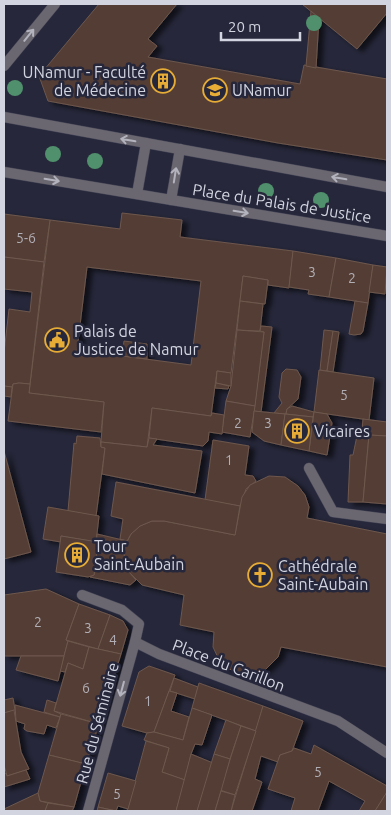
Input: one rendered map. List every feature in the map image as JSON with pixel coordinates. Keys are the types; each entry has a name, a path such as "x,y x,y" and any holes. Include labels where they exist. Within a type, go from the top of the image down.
{"street":[{"path":"4,66 55,4"},
{"name":"Place du Palais de Justice","path":"4,117 387,187"},
{"path":"137,194 146,143"},
{"name":"Place du Palais de Justice","path":"171,200 180,149"},
{"name":"Place du Palais de Justice","path":"4,172 387,236"},
{"path":"309,468 333,512 387,519"},
{"path":"82,595 122,610 139,624 135,642"},
{"name":"Place du Carillon","path":"135,642 158,654 338,722 387,753"},
{"name":"Rue du Séminaire","path":"88,811 135,642"}],"building":[{"name":"UNamur","path":"99,4 177,4 148,39 157,46 148,57 300,84 304,65 387,79 387,160 278,143 48,101 39,76"},
{"path":"302,4 387,4 387,13 357,49"},
{"path":"311,11 319,18 316,68 306,66"},
{"name":"Palais de Justice de Namur","path":"122,213 182,220 180,237 293,251 289,288 268,285 268,280 243,276 231,373 217,371 211,416 152,408 147,447 101,442 104,402 29,393 50,220 120,229","holes":["87,267 201,281 191,365 77,350"]},
{"path":"4,214 50,220 44,262 4,257"},
{"path":"293,251 336,258 329,297 308,294 309,290 289,287"},
{"path":"4,257 44,262 30,384 13,384 12,387 4,386 4,353 9,309 30,312 32,292 4,289"},
{"path":"336,258 373,265 368,303 329,297"},
{"path":"373,265 387,267 385,294 369,292"},
{"path":"243,276 268,280 265,304 240,301"},
{"path":"240,301 263,304 260,331 237,330"},
{"path":"355,301 368,303 363,331 361,334 354,335 349,334"},
{"path":"261,326 272,327 261,412 254,411 264,332 260,331"},
{"path":"237,330 264,332 255,406 226,401 231,386"},
{"path":"324,330 333,331 327,371 320,370"},
{"path":"333,331 339,332 333,372 327,371"},
{"path":"124,341 147,344 147,359 122,356"},
{"path":"286,369 297,370 301,377 298,399 287,409 286,414 274,413 282,403 279,397 282,373"},
{"path":"319,370 374,378 369,420 314,412"},
{"path":"217,371 231,373 231,386 216,383"},
{"path":"216,383 229,386 228,389 215,388"},
{"path":"13,384 30,384 29,393 104,402 101,432 8,421"},
{"path":"4,386 12,387 11,397 4,396"},
{"path":"226,401 255,406 250,437 222,432"},
{"path":"292,406 314,412 313,417 286,414 287,409"},
{"path":"152,408 211,416 212,413 224,415 222,434 209,432 208,441 203,446 149,438"},
{"path":"254,411 285,414 281,445 264,441 252,432"},
{"path":"314,412 327,414 332,423 327,455 309,451"},
{"name":"Vicaires","path":"285,414 313,417 309,451 281,445"},
{"path":"363,419 387,422 387,436 369,435 363,502 348,502 350,455 353,455 358,431 362,431"},
{"path":"369,435 387,436 387,504 363,502"},
{"path":"77,436 100,438 101,447 105,448 96,516 68,511 74,443 76,444"},
{"path":"149,438 157,439 153,445 202,451 195,493 102,474 105,448 101,447 101,442 147,447"},
{"path":"213,440 249,446 245,475 253,476 256,481 246,489 240,506 205,500"},
{"path":"4,451 31,552 4,559"},
{"name":"Cathédrale Saint-Aubain","path":"269,476 285,477 298,486 305,495 309,507 307,518 387,534 387,667 281,647 278,657 265,670 251,675 240,675 221,664 213,647 214,632 180,625 184,595 142,585 128,571 124,554 126,544 131,534 140,526 152,521 164,521 235,535 242,497 250,485"},
{"path":"116,482 240,506 235,535 164,521 152,521 140,526 131,534 127,541 120,539 123,519 111,516"},
{"path":"48,507 99,516 96,542 61,536 61,542 43,539"},
{"path":"97,534 127,541 124,554 125,562 128,571 136,580 130,585 90,577 94,575 95,571"},
{"name":"Tour Saint-Aubain","path":"61,536 98,542 94,575 88,577 56,572"},
{"path":"46,589 79,604 66,640 68,641 64,656 4,656 4,595"},
{"path":"79,604 110,615 98,649 66,640"},
{"path":"110,615 123,621 128,630 121,654 98,649"},
{"path":"68,641 89,647 83,669 68,663 65,672 60,671"},
{"path":"89,647 121,654 99,724 54,711 68,663 83,669"},
{"path":"21,656 64,656 58,681 16,670"},
{"path":"149,666 175,675 154,732 147,733 122,726 139,672"},
{"path":"174,678 198,687 195,699 170,691"},
{"path":"199,683 263,706 256,731 192,708"},
{"path":"169,691 177,693 171,711 189,717 183,740 154,732"},
{"path":"13,698 15,710 4,713 4,700"},
{"path":"47,700 56,703 54,711 61,714 60,717 44,712"},
{"path":"15,705 60,717 56,728 47,725 44,734 27,731 24,729 25,724 16,721"},
{"path":"263,706 303,721 292,751 280,755 278,762 261,756 255,779 262,782 252,811 231,811"},
{"path":"192,708 212,715 202,745 195,744 185,780 162,772 169,748 144,740 147,733 154,732 183,740"},
{"path":"14,710 21,752 29,769 7,776 4,765 4,713"},
{"path":"61,714 99,724 86,764 49,755"},
{"path":"226,720 241,726 230,759 214,754"},
{"path":"241,726 256,731 235,795 220,790"},
{"path":"146,741 169,748 162,772 185,780 176,811 127,811"},
{"path":"314,745 387,786 387,792 375,811 359,811 365,801 329,781 318,811 291,811 295,798 268,789 280,755 292,751 294,748 311,754"},
{"path":"191,754 213,763 197,811 176,811"},
{"path":"214,754 230,759 221,791 215,811 197,811"},
{"path":"49,755 86,764 74,807 40,801 38,793"},
{"path":"26,770 30,779 4,787 4,774 6,773 7,776"},
{"path":"108,773 136,781 128,809 118,806 116,811 98,807"},
{"path":"221,791 235,795 231,811 215,811"},
{"path":"387,792 387,811 375,811"},
{"path":"38,793 40,801 48,803 45,811 4,811 4,809"},
{"path":"48,803 74,807 72,811 45,811"},
{"path":"98,807 116,811 97,811"}],"place":[{"name":"UNamur - Faculté de Médecine","path":"163,81"},
{"name":"UNamur","path":"215,90"},
{"name":"Palais de Justice de Namur","path":"57,340"},
{"name":"Vicaires","path":"297,431"},
{"name":"Tour Saint-Aubain","path":"77,555"},
{"name":"Cathédrale Saint-Aubain","path":"260,575"}]}
